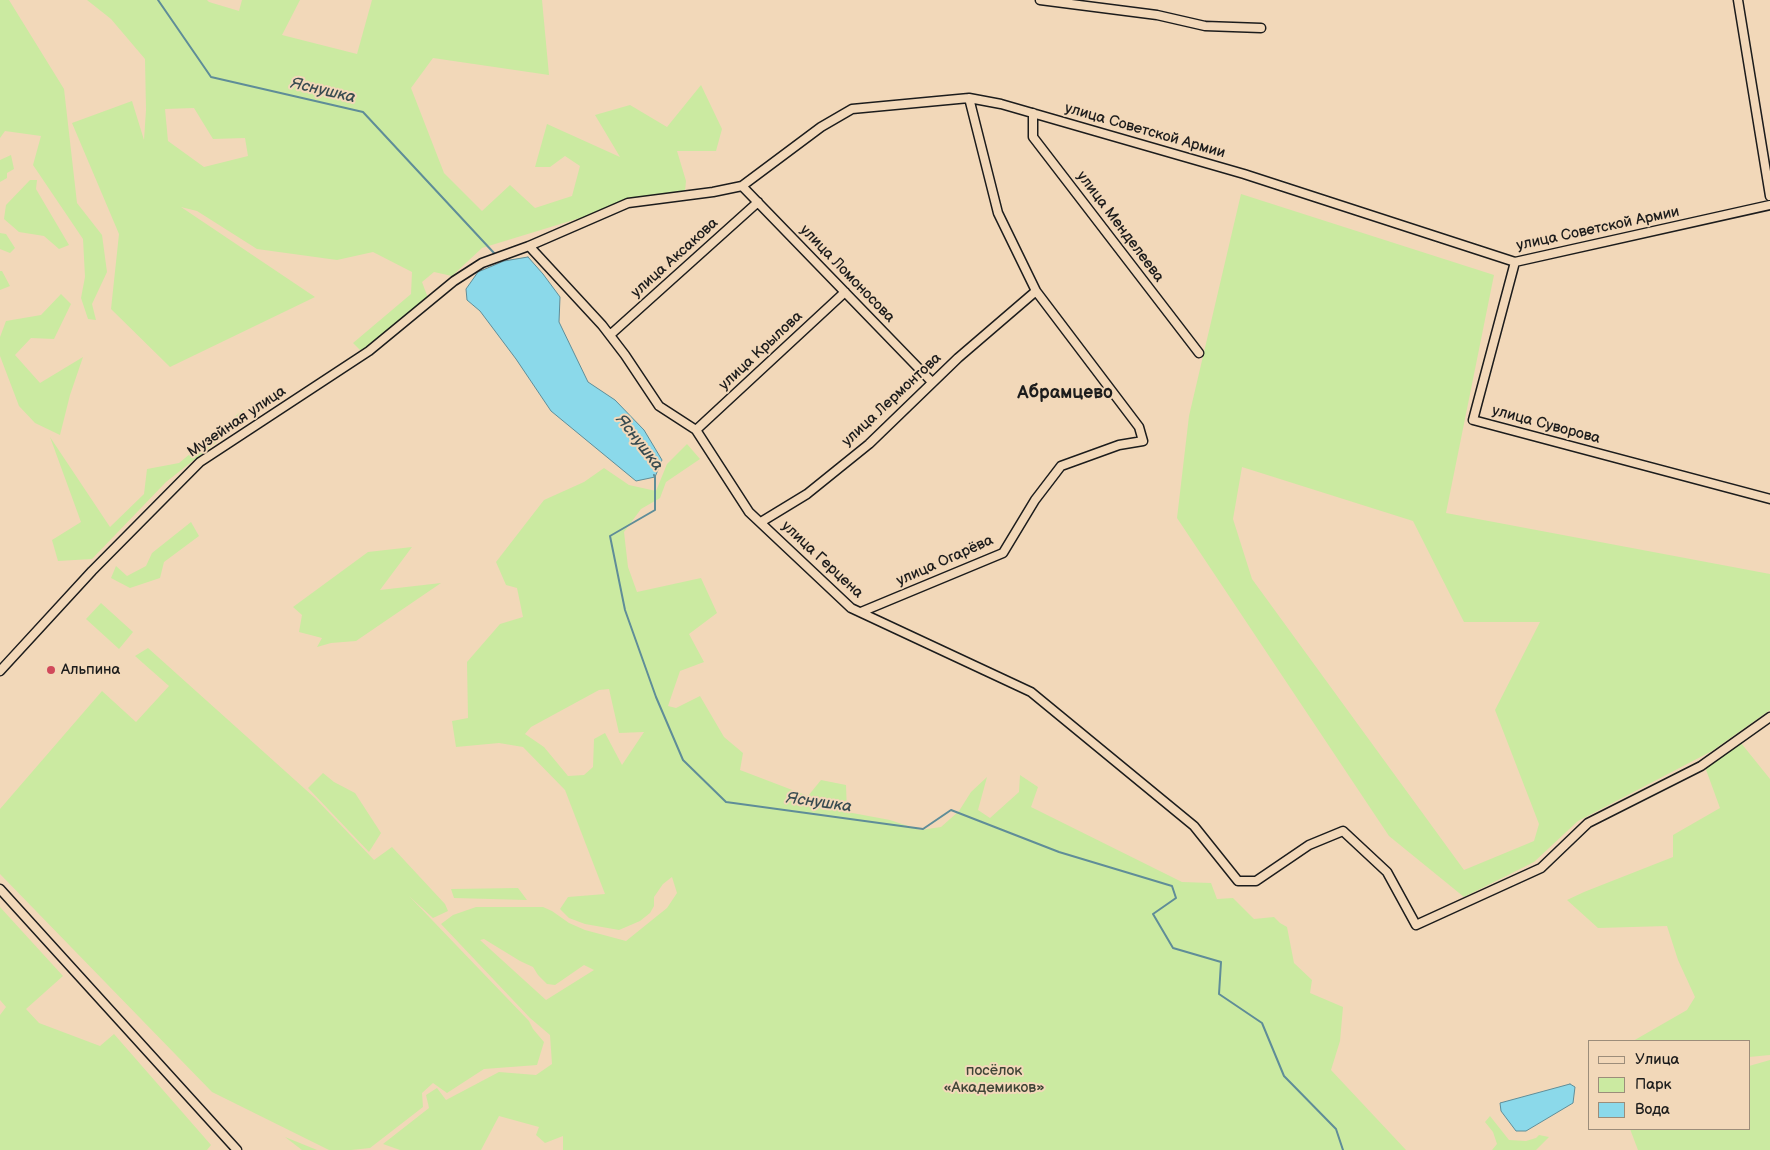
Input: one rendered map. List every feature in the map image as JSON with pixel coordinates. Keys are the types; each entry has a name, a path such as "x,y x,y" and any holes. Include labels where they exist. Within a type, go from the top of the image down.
{"street":[{"path":"1040,0 1157,15 1205,26 1261,28"},
{"path":"1738,0 1770,196"},
{"path":"969,98 998,212 1036,291"},
{"name":"улица Советской Армии","path":"529,246 628,203 714,192 742,186 821,127 852,110 969,98 1002,104 1244,174 1515,262 1770,205"},
{"name":"улица Менделеева","path":"1032,113 1033,137 1199,353"},
{"name":"улица Ломоносова","path":"742,186 932,382"},
{"name":"улица Аксакова","path":"610,335 758,202"},
{"name":"улица Герцена","path":"529,246 626,354 659,406 696,430 749,512 851,608 1031,692 1194,826 1238,881 1256,881 1309,844 1343,831 1387,872 1416,925 1541,868 1588,823 1701,766 1770,717"},
{"name":"Музейная улица","path":"0,671 92,571 200,462 369,351 454,281 482,263 529,246"},
{"name":"улица Суворова","path":"1515,262 1473,420 1770,499"},
{"name":"улица Лермонтова","path":"761,522 807,494 861,450 932,382 1036,291"},
{"name":"улица Огарёва","path":"861,612 1003,553 1035,500 1062,466 1119,445 1143,441 1140,427 1036,291"},
{"name":"улица Крылова","path":"696,430 845,292"},
{"path":"0,889 237,1150"}],"green space":[{"path":"0,0 9,0 64,89 77,203 102,235 107,272 92,304 96,320 88,319 81,298 85,277 83,239 33,165 41,136 5,131 0,138"},
{"path":"87,0 207,0 239,11 242,0 300,0 282,35 357,54 372,0 542,0 549,75 433,58 411,88 444,173 482,211 510,185 535,208 572,196 580,166 565,156 550,167 535,167 547,124 620,157 595,115 630,105 667,127 701,85 722,129 716,151 677,151 686,181 685,191 627,198 593,214 482,248 452,276 434,272 422,282 428,298 361,351 353,343 411,294 412,272 373,252 337,260 257,249 197,211 181,207 315,297 170,367 111,309 119,234 72,123 132,101 144,140 146,110 145,59 111,19","holes":["194,108 213,139 245,138 248,156 204,167 168,141 165,109"]},
{"path":"11,155 14,169 7,173 7,178 0,182 0,160"},
{"path":"30,180 37,180 36,189 69,245 59,249 44,236 19,232 4,219 6,205"},
{"path":"1241,194 1494,275 1446,513 1770,574 1770,710 1712,751 1578,821 1534,862 1464,897 1389,836 1177,518 1189,416","holes":["1242,467 1413,521 1464,622 1540,622 1495,710 1539,824 1534,841 1464,870 1252,579 1233,519"]},
{"path":"0,233 6,234 15,248 10,253 0,249"},
{"path":"0,271 2,271 10,286 0,290"},
{"path":"61,294 71,304 54,339 31,338 15,355 40,383 83,357 70,395 60,435 35,423 19,406 0,356 0,337 6,321 41,315"},
{"path":"243,410 246,419 166,482 92,559 58,561 52,540 81,522 50,437 110,527 144,494 147,469 179,463"},
{"name":"посёлок «Академиков»","path":"687,444 700,459 666,482 660,498 641,509 624,532 628,567 637,592 701,578 717,613 689,634 704,662 680,671 668,706 676,708 700,696 724,737 743,753 740,770 808,796 821,780 846,785 847,812 890,820 920,830 941,827 959,811 971,792 987,777 978,810 990,818 1019,792 1020,775 1038,787 1031,807 1182,882 1211,883 1217,899 1233,898 1254,919 1274,917 1287,927 1294,963 1312,980 1310,993 1343,1007 1340,1041 1331,1070 1406,1150 563,1150 563,1136 545,1143 536,1135 539,1127 499,1116 481,1150 400,1150 383,1144 429,1108 426,1095 437,1088 446,1100 499,1072 536,1075 552,1064 550,1035 530,1018 441,924 453,915 476,907 543,907 569,923 585,930 626,941 667,908 677,893 672,877 663,884 654,897 654,906 650,913 640,921 619,930 585,924 569,918 560,909 568,897 605,894 565,790 523,747 499,743 456,747 452,721 468,718 467,662 500,624 523,617 517,588 506,585 496,562 544,500 584,482 604,468 629,485 656,491 667,464","holes":["609,689 619,733 644,732 622,765 605,733 594,739 593,767 584,775 568,776 544,747 525,734 531,727 599,690","484,939 533,967 547,984 555,985 584,965 594,970 546,1000 480,940"]},
{"path":"191,522 199,536 164,562 160,578 130,588 111,578 116,566 127,576 146,566 152,553"},
{"path":"412,547 380,590 441,583 356,641 331,643 317,647 322,638 299,632 302,615 293,607 368,552"},
{"path":"101,603 133,632 119,649 86,619"},
{"path":"148,648 315,798 374,860 392,847 445,904 448,911 433,918 409,896 529,1021 544,1042 537,1065 484,1069 447,1093 433,1083 422,1093 423,1107 370,1148 329,1150 212,1092 0,874 0,809 102,691 136,722 169,686 135,656"},
{"path":"1741,743 1770,779 1770,1055 1750,1057 1750,1040 1635,1040 1687,1010 1695,997 1678,960 1667,926 1598,928 1567,900 1673,857 1673,835 1720,808 1705,767"},
{"path":"323,773 334,782 355,793 381,833 369,852 308,788"},
{"path":"518,888 527,900 454,898 451,889"},
{"path":"0,907 63,976 26,1009 39,1023 100,1046 114,1034 211,1145 207,1150 0,1150 0,1015 6,1007 0,1000"},
{"path":"1770,1060 1770,1150 1638,1150 1630,1130 1750,1130 1750,1066"},
{"path":"1490,1116 1509,1140 1526,1141 1539,1135 1549,1137 1536,1150 1492,1150 1497,1144 1493,1132 1485,1122"},
{"path":"285,1137 317,1150 302,1150"}],"water":[{"path":"528,257 560,297 559,322 588,382 615,400 644,430 662,460 655,477 636,481 551,411 516,359 480,311 467,300 466,289 478,272 504,261"},
{"path":"1570,1084 1575,1087 1573,1103 1526,1131 1516,1131 1501,1111 1500,1103"}],"waterway":[{"name":"Яснушка","path":"158,0 211,77 363,112 494,253"},
{"name":"Яснушка","path":"654,475 655,510 610,536 625,610 656,697 683,760 726,802 923,829 951,810 1059,852 1172,886 1176,898 1153,914 1173,948 1221,962 1219,994 1262,1023 1284,1076 1336,1129 1343,1150"}],"place":[{"name":"Альпина","path":"51,670"}],"district":[{"name":"Абрамцево","path":"1065,393"}]}
